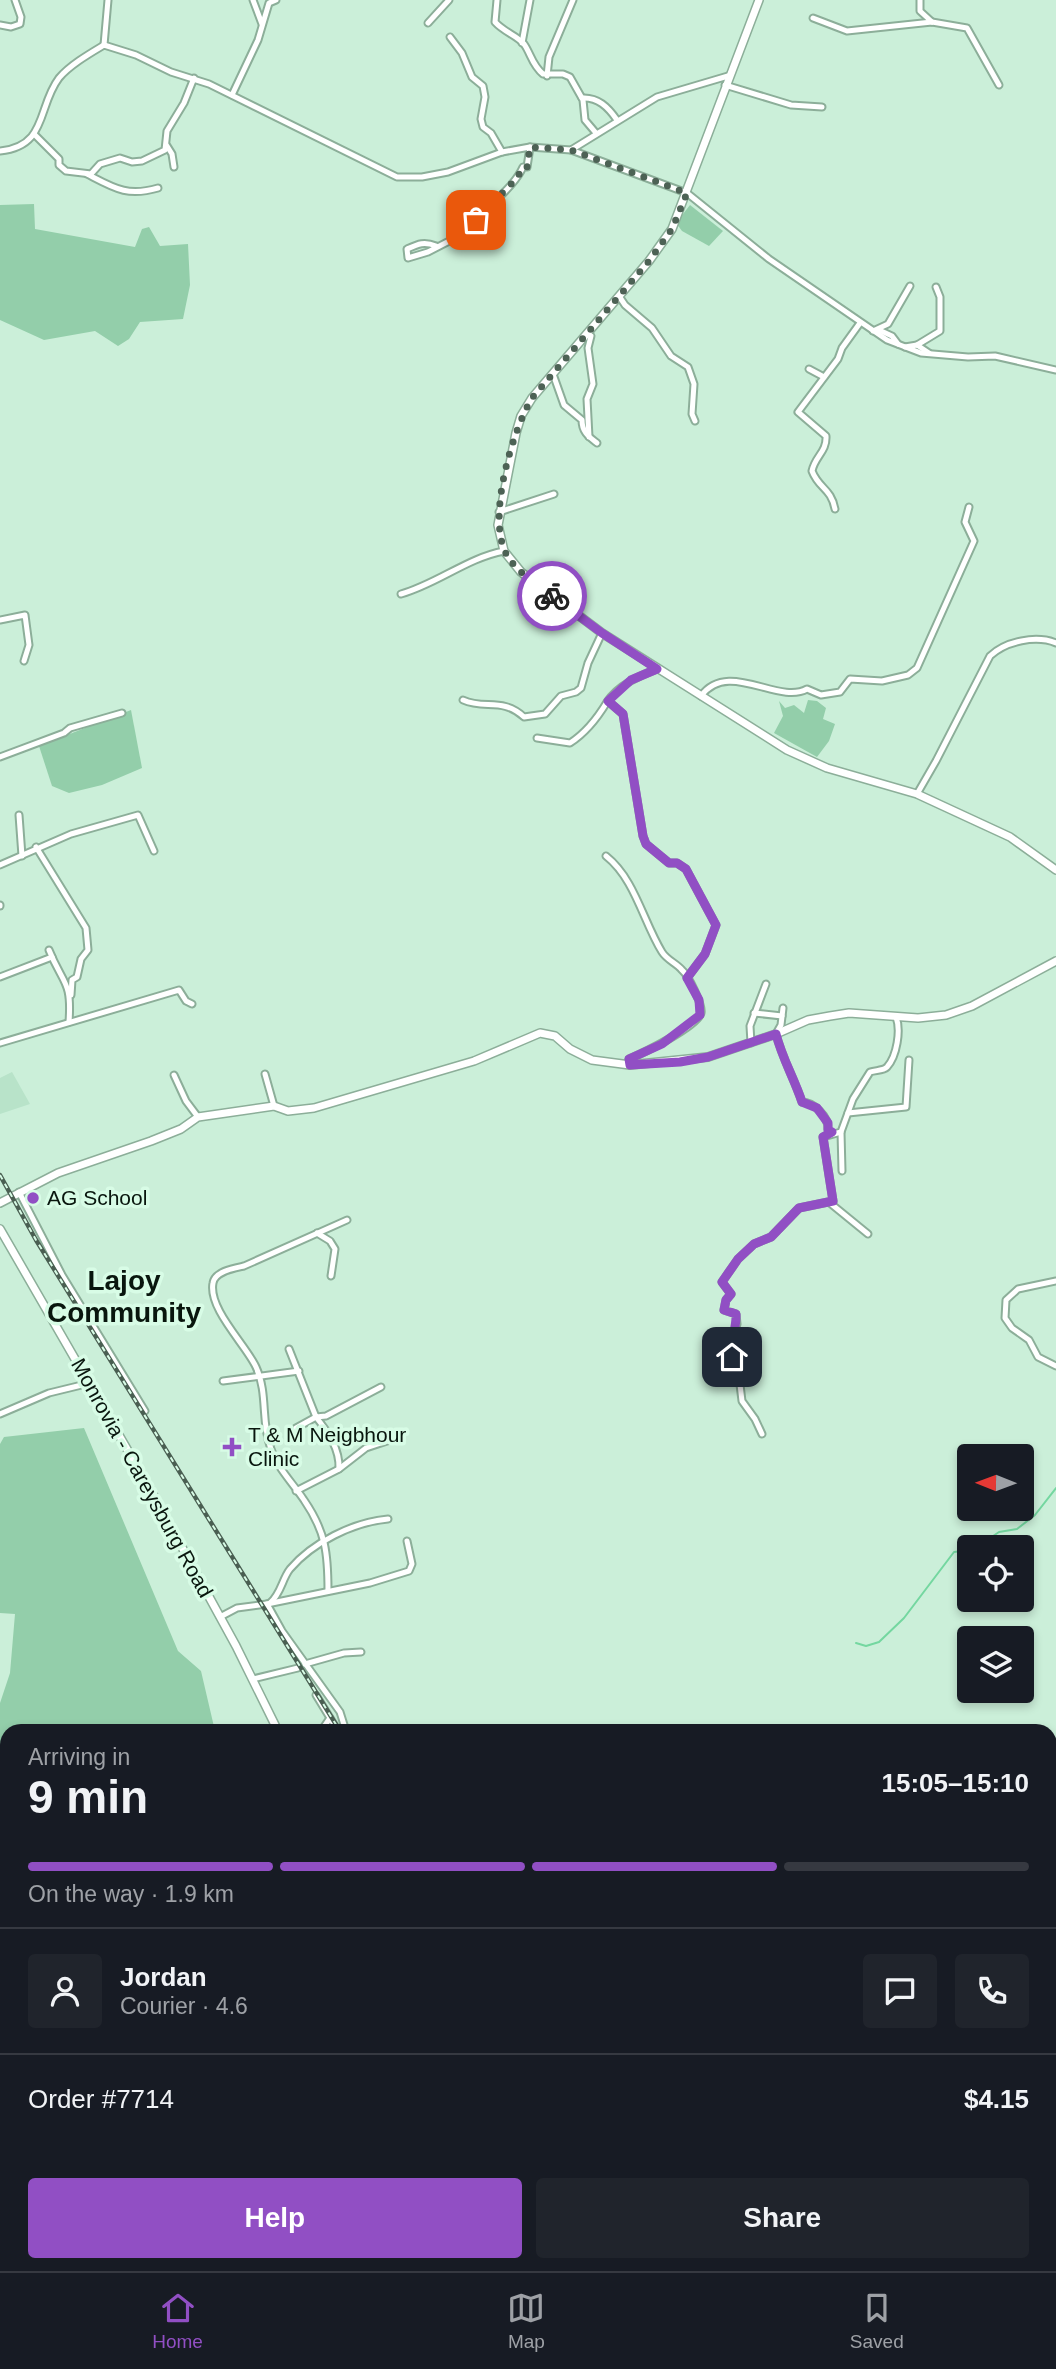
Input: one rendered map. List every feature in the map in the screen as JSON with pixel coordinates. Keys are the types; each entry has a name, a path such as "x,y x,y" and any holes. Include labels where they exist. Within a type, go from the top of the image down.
{"main road":[{"path":"759,0 672,229 532,398 521,416 499,512 498,525 505,551 521,572 602,633 803,759 916,793 1010,837 1055,867"},
{"path":"0,1203 64,1171 181,1129 198,1117 274,1106 288,1111 314,1108 474,1060 540,1033 555,1036 570,1049 592,1060 630,1065 698,1059 774,1035 808,1020 849,1013 895,1017 936,1016 959,1011 1056,961"},
{"name":"Monrovia - Careysburg Road","path":"0,1229 90,1383 253,1679 275,1724"}],"street":[{"path":"0,25 11,27 20,24 21,17 15,0"},
{"path":"0,151 21,145 35,135 58,79 104,45 108,0"},
{"path":"253,0 262,24"},
{"path":"232,95 258,40 269,3 276,0"},
{"path":"428,23 449,0"},
{"path":"497,0 495,23 503,32 522,43 532,64 547,76 563,74 570,77 582,98 585,120 596,133"},
{"path":"522,43 530,0"},
{"path":"547,76 549,57 573,0"},
{"path":"920,0 920,11 932,22"},
{"path":"813,18 847,31 932,22 967,28 999,85"},
{"path":"450,37 462,53 472,77 483,86 483,127 491,133 502,152"},
{"path":"104,45 136,55 171,72 194,78 232,95 397,177 422,177 448,172 502,152 530,147 571,150 687,193 769,258 860,323 901,345 931,355 995,355 1056,370"},
{"path":"87,174 95,171 100,164 120,158 136,163 162,153 167,146 167,131 184,103 194,78"},
{"path":"571,150 657,97 726,81 791,105 822,107"},
{"path":"582,98 589,98 606,106 617,120"},
{"path":"35,135 60,159 59,165 66,171 87,174 119,191 141,192 158,188"},
{"path":"167,146 173,153 174,167"},
{"path":"436,246 426,242 417,244 407,249 408,258 465,236 476,220 517,178 523,167 527,167 530,147"},
{"path":"876,331 888,324 910,286"},
{"path":"901,345 917,345 940,331 940,297 936,287"},
{"path":"619,296 625,305 652,328 671,356 688,367 694,384 692,414 695,421"},
{"path":"835,509 832,494 820,485 812,471 814,463 826,449 825,436 798,412 860,323"},
{"path":"589,436 587,399 593,384 588,348 591,336"},
{"path":"917,345 931,355"},
{"path":"809,369 824,377"},
{"path":"553,373 564,405 583,420 582,427 597,443"},
{"path":"499,512 554,494"},
{"path":"701,696 706,688 728,681 749,683 793,694 807,689 821,695 840,692 850,679 882,681 900,678 914,671 928,646 974,541 965,522 969,507"},
{"path":"401,594 472,560 505,551"},
{"path":"0,620 25,615 29,645 24,660"},
{"path":"463,700 477,705 488,703 511,706 524,717 545,714 561,696 581,688 587,663 602,633"},
{"path":"916,793 936,761 990,656 998,648 1015,643 1043,639 1056,643"},
{"path":"537,738 570,743 579,737 608,701 631,680 657,669"},
{"path":"608,701 623,714 626,743 633,764 632,779 646,844 669,863 677,863 686,869 716,925 705,954 687,978"},
{"path":"0,757 64,733 70,727 122,713"},
{"path":"19,815 22,856"},
{"path":"0,865 36,847 109,821 138,815 154,851"},
{"path":"36,847 86,928 88,950 81,959 77,977 72,980 69,1022"},
{"path":"606,856 621,870 662,953 682,970 699,1000 700,1015 662,1044 629,1059 630,1065"},
{"path":"49,950 71,995"},
{"path":"0,977 52,957"},
{"path":"751,1043 750,1026 766,984"},
{"path":"0,1043 179,990 186,1001 192,1004"},
{"path":"783,1008 778,1031 774,1035 780,1055 792,1075 802,1102 817,1108 828,1123 828,1130 832,1132"},
{"path":"754,1013 782,1016"},
{"path":"842,1171 841,1132 856,1093 870,1072 884,1070 889,1064 899,1034 895,1017"},
{"path":"848,1113 906,1107 909,1060"},
{"path":"265,1074 274,1106"},
{"path":"174,1075 186,1101 198,1117"},
{"path":"762,1434 742,1401 738,1368 730,1348 737,1324 736,1314 724,1310 726,1300 731,1294 722,1282 738,1259 754,1244 771,1237 799,1208 833,1201 823,1137 832,1132 841,1132"},
{"path":"19,1192 62,1275 145,1411"},
{"path":"829,1203 868,1234"},
{"path":"328,1591 326,1539 304,1499 296,1491 270,1448 260,1377 220,1312 213,1280 229,1270 244,1266 347,1220"},
{"path":"317,1233 330,1241 335,1249 331,1276"},
{"path":"1056,1281 1017,1289 1006,1300 1005,1318 1029,1340 1038,1357 1056,1366"},
{"path":"289,1349 316,1416 329,1433 340,1459 340,1469"},
{"path":"223,1381 299,1371"},
{"path":"0,1413 50,1393 90,1383"},
{"path":"296,1429 316,1416 327,1416 381,1387"},
{"path":"296,1491 340,1469 366,1448 393,1439"},
{"path":"267,1604 275,1599 291,1568 326,1539 388,1519"},
{"path":"219,1617 237,1608 328,1591 409,1571 412,1564 407,1542"},
{"path":"267,1604 305,1664 340,1712 344,1724"},
{"path":"305,1664 344,1653 361,1652"},
{"path":"253,1679 298,1668"},
{"path":"316,1695 334,1724"},
{"path":"326,1724 330,1718"}],"shaded area":[{"path":"34,204 35,229 135,247 142,229 149,227 160,246 188,244 190,285 183,319 140,322 129,339 118,346 95,331 44,340 0,320 0,205"},
{"path":"690,205 723,231 709,246 682,231 676,223"},
{"path":"808,700 817,701 826,708 823,719 835,724 829,741 817,757 774,733 783,716 779,701 785,708 794,705 804,713"},
{"path":"131,710 142,768 102,785 69,793 52,786 39,746"},
{"path":"12,1072 30,1104 0,1114 0,1078"},
{"path":"84,1428 178,1651 201,1671 213,1724 0,1724 0,1703 10,1673 15,1614 0,1613 0,1444 4,1437"}],"waterway":[{"path":"995,1535 1017,1529 1035,1515 1056,1488"},
{"path":"856,1643 866,1646 879,1642 904,1618 954,1552 957,1552"}],"railway":[{"path":"0,1175 36,1240 336,1724"}],"way so far":[{"path":"476,220 517,178 523,167 527,167 530,147 571,150 687,193 672,229 649,261 532,398 521,416 499,512 500,539 508,558 552,596"}],"place":[{"name":"AG School","path":"33,1198"},
{"name":"T & M Neigbhour Clinic","path":"232,1447"}],"district":[{"name":"Lajoy Community","path":"124,1296"}],"route":[{"path":"552,596 657,669 631,680 608,701 623,714 626,743 633,764 632,779 646,844 669,863 677,863 686,869 717,928 705,954 687,978 699,1000 700,1015 662,1044 629,1059 630,1065 680,1062 708,1057 776,1034 780,1055 792,1075 802,1102 817,1108 828,1123 828,1130 832,1132 823,1137 833,1201 799,1208 771,1237 754,1244 738,1259 722,1282 731,1294 726,1300 724,1310 736,1314 737,1324 730,1348 732,1357"}]}
